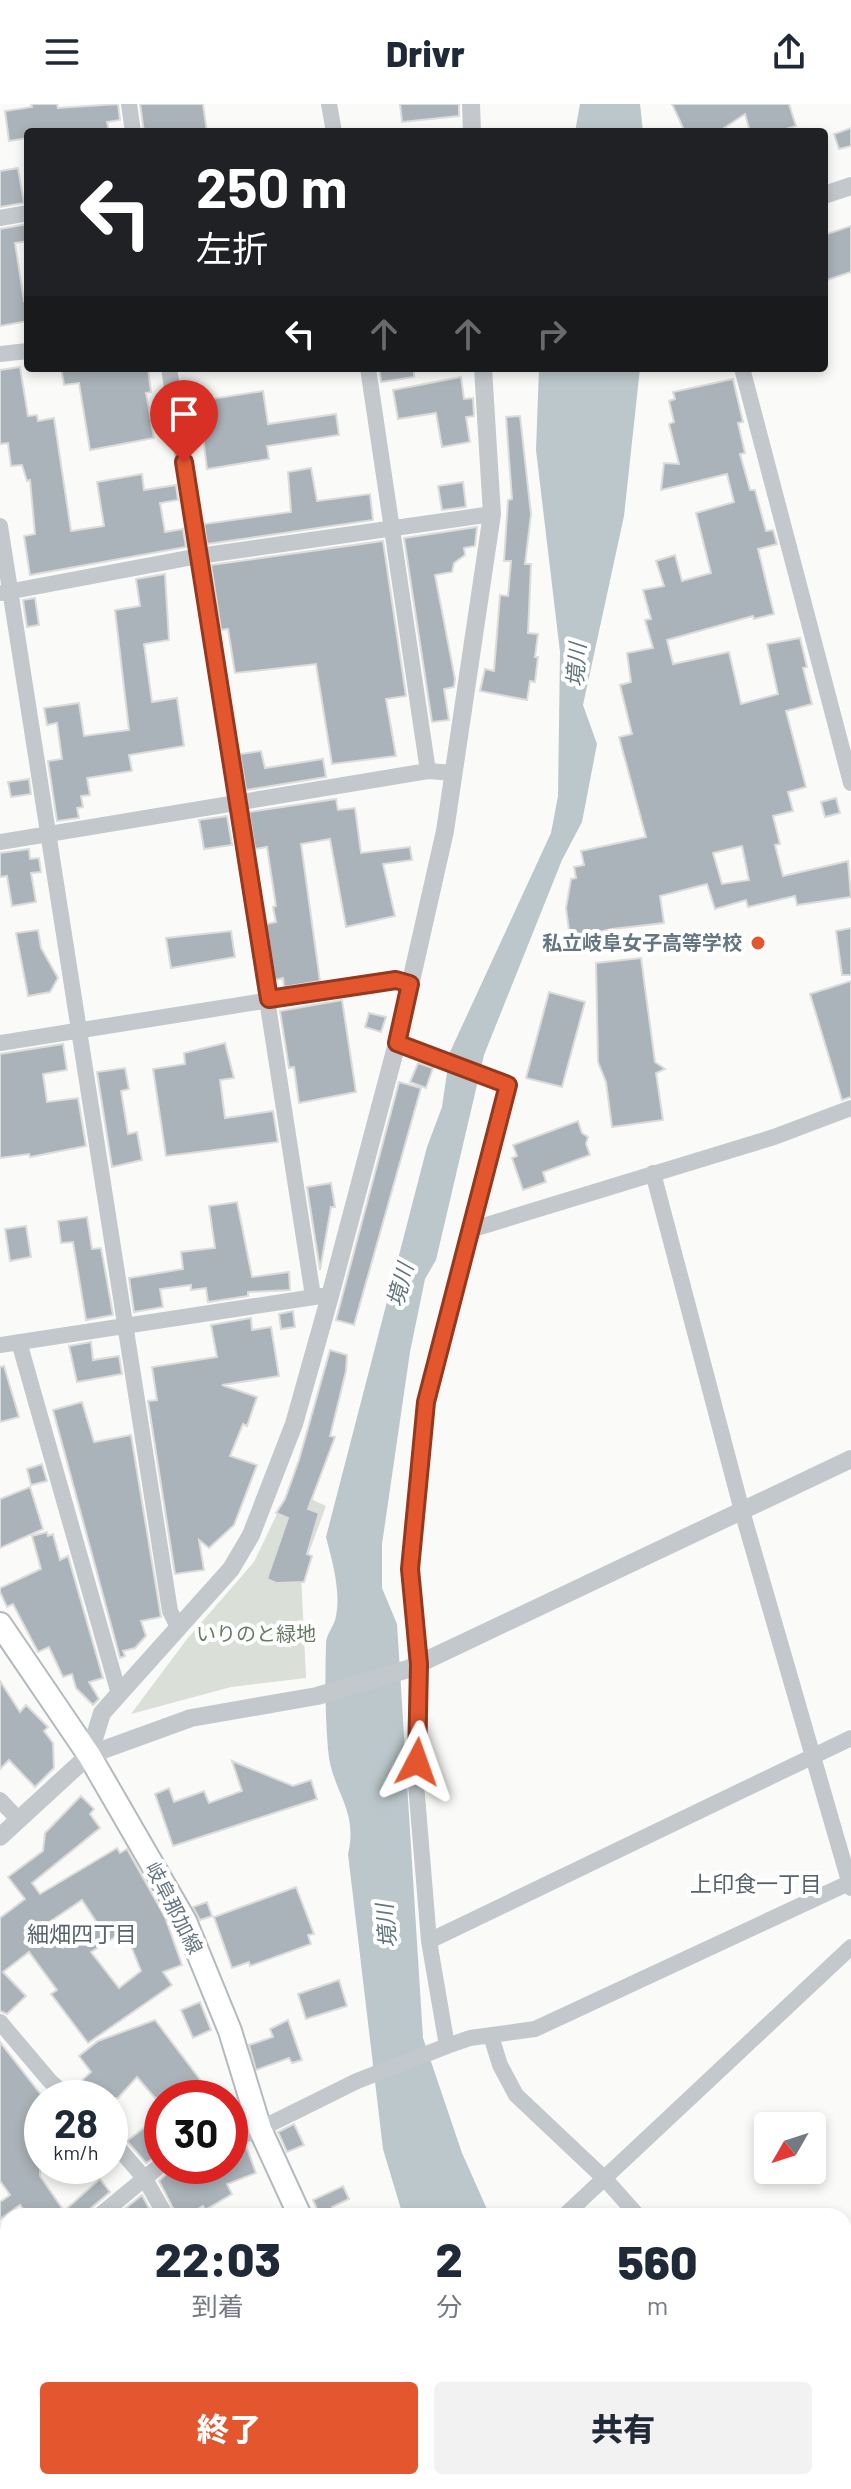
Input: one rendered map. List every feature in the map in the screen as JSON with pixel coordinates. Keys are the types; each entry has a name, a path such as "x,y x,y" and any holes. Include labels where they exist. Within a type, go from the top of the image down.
{"main road":[{"name":"岐阜那加線","path":"0,1624 89,1755 185,1921 230,2031 260,2129 296,2208"}],"street":[{"path":"129,104 132,128"},
{"path":"329,104 333,128"},
{"path":"471,104 472,128"},
{"path":"828,194 851,186"},
{"path":"0,218 24,214"},
{"path":"0,354 24,351"},
{"path":"170,372 236,802 322,1296"},
{"path":"369,372 428,771"},
{"path":"89,1755 102,1713 231,1569 251,1535 294,1424 322,1296 397,1043 445,831 492,514 483,372"},
{"path":"743,372 851,783"},
{"path":"5,592 199,556 492,514"},
{"path":"0,526 5,592 48,833 170,1611 178,1627"},
{"path":"0,842 428,771 454,773"},
{"path":"0,1043 396,980 410,984"},
{"path":"397,1043 508,1085 426,1402 410,1569 416,1784 429,1941 442,2048"},
{"path":"470,1230 774,1137 851,1108"},
{"path":"248,2133 357,2081 442,2048 470,2038 535,2029 850,1885 742,1511 653,1173"},
{"path":"0,1345 322,1296"},
{"path":"19,1342 119,1694"},
{"path":"0,1837 89,1755 191,1718 317,1696 414,1667 851,1459"},
{"path":"429,1941 851,1738"},
{"path":"0,1800 18,1819"},
{"path":"573,2208 851,1947"},
{"path":"0,2022 49,2080"},
{"path":"491,2036 500,2065 516,2095 606,2180 631,2208"},
{"path":"128,2159 144,2178"},
{"path":"109,2208 144,2180"},
{"path":"148,2184 161,2208"}],"green space":[{"name":"いりのと緑地","path":"289,1489 326,1506 301,1574 306,1678 231,1687 131,1714 187,1639 254,1562"}],"water":[{"path":"580,104 640,104 643,128 576,128"},
{"name":"境川","path":"539,372 640,372 624,516 583,705 597,744 582,822 562,860 484,1055 436,1260 425,1279 410,1352 382,1544 382,1588 397,1624 423,2038 462,2153 486,2208 401,2208 383,2149 348,1854 350,1825 328,1749 326,1644 335,1620 337,1596 326,1537 427,1147 442,1107 450,1052 551,833 558,796 560,652 536,450"}],"building":[{"path":"31,104 57,104 58,108 118,104 120,120 107,122 108,128 24,128 24,139 9,141 5,111 32,107"},
{"path":"140,104 203,104 206,128 143,128"},
{"path":"400,104 459,104 459,116 402,122"},
{"path":"672,104 789,104 796,126 749,128 745,114 724,128 683,128"},
{"path":"851,128 851,146 839,149 834,134"},
{"path":"18,168 24,203 0,207 0,171"},
{"path":"24,225 24,242 15,243 24,322 0,326 0,229"},
{"path":"851,226 851,272 828,280 828,234"},
{"path":"20,367 28,416 37,415 38,421 54,418 71,531 104,526 97,482 142,474 144,490 176,485 178,500 160,503 165,532 183,529 186,547 30,575 24,536 35,534 30,480 27,481 22,465 11,466 8,443 0,444 0,370"},
{"path":"62,372 148,372 151,392 146,393 154,438 90,450 79,383 64,385"},
{"path":"380,372 414,372 414,377 381,382"},
{"path":"461,377 464,399 473,398 474,416 466,417 470,442 442,447 436,413 398,419 393,390"},
{"path":"733,379 743,422 738,423 745,453 740,454 750,490 755,490 766,531 773,530 777,544 758,549 774,614 754,619 753,616 667,640 673,664 729,652 741,704 778,694 767,644 800,638 807,667 803,668 812,704 786,711 806,787 788,792 793,811 773,816 780,844 775,845 783,876 848,861 851,897 797,905 795,896 748,907 746,900 715,909 707,884 660,896 664,923 570,938 566,908 571,879 576,878 574,867 584,865 581,851 646,837 619,737 632,734 620,685 631,682 627,653 653,648 645,620 651,619 643,590 664,586 656,561 675,555 682,581 711,573 696,513 734,502 727,474 661,490 664,463 679,464 669,424 674,422 669,401 675,399 673,392","holes":["742,846 749,880 722,884 713,853"]},
{"path":"263,391 268,424 336,414 339,435 267,446 269,459 207,469 201,421 189,423 186,403"},
{"path":"520,416 531,514 525,564 531,564 528,633 538,634 535,682 530,681 527,700 480,691 485,669 494,671 500,595 508,596 511,561 504,561 508,500 512,499 506,417"},
{"path":"311,468 317,501 370,494 373,520 207,544 204,524 291,512 288,472"},
{"path":"463,482 466,507 442,510 438,486"},
{"path":"477,527 475,546 464,548 465,555 454,563 452,572 435,575 455,679 454,687 444,689 449,720 432,722 404,538"},
{"path":"383,541 406,696 386,699 396,756 332,764 316,664 235,673 228,629 221,630 211,565"},
{"path":"165,574 169,640 144,644 152,702 177,698 184,746 129,755 132,771 87,778 90,795 81,796 83,807 77,808 79,818 57,821 48,761 62,759 57,723 47,725 44,708 79,703 84,736 129,730 115,610 140,606 136,579"},
{"path":"35,598 39,625 27,627 23,600"},
{"path":"261,751 265,768 323,759 326,777 246,790 240,754"},
{"path":"29,779 31,794 11,797 8,782"},
{"path":"836,798 840,813 825,817 821,802"},
{"path":"336,799 338,810 355,808 361,853 410,847 412,860 383,864 395,916 346,927 330,839 301,844 320,981 284,987 283,978 275,980 266,924 276,922 267,847 255,849 249,812"},
{"path":"227,816 232,845 204,849 199,820"},
{"path":"29,849 30,859 39,858 41,872 31,873 36,902 12,906 7,876 0,877 0,853"},
{"path":"851,928 851,975 842,975 836,931"},
{"path":"38,930 41,948 58,978 50,992 28,996 16,933"},
{"path":"231,931 235,957 171,968 166,938"},
{"path":"641,958 655,1062 665,1069 656,1073 663,1120 612,1127 606,1082 598,1062 596,963"},
{"path":"851,981 851,1097 842,1100 810,994"},
{"path":"549,992 585,1002 562,1087 526,1078"},
{"path":"342,1000 356,1092 299,1103 294,1067 289,1068 280,1011"},
{"path":"369,1013 386,1017 381,1032 365,1027"},
{"path":"225,1043 234,1078 220,1080 225,1118 273,1111 278,1142 166,1156 153,1069 185,1064 184,1053"},
{"path":"63,1044 67,1070 43,1074 47,1102 78,1098 86,1146 30,1157 29,1154 0,1158 0,1054"},
{"path":"418,1063 433,1068 426,1088 410,1082"},
{"path":"125,1068 129,1089 121,1091 128,1134 137,1132 142,1160 112,1167 97,1072"},
{"path":"399,1082 421,1088 354,1325 336,1320"},
{"path":"578,1121 582,1133 588,1137 586,1144 590,1155 543,1172 546,1182 523,1190 512,1158 517,1156 513,1145"},
{"path":"331,1183 335,1207 331,1207 320,1270 307,1187"},
{"path":"237,1202 252,1277 289,1272 290,1290 248,1292 248,1296 208,1302 206,1288 191,1290 191,1285 160,1289 163,1307 134,1312 129,1278 183,1269 181,1252 215,1248 209,1206"},
{"path":"87,1217 92,1249 101,1248 113,1315 86,1320 73,1242 61,1243 58,1221"},
{"path":"26,1226 31,1257 10,1261 5,1229"},
{"path":"293,1311 295,1327 281,1329 279,1314"},
{"path":"251,1318 252,1330 271,1327 279,1376 222,1385 257,1397 247,1426 243,1424 230,1456 257,1465 234,1525 209,1548 199,1540 204,1570 175,1574 148,1401 157,1400 152,1367 217,1357 211,1325"},
{"path":"91,1342 93,1360 119,1356 122,1374 77,1382 69,1346"},
{"path":"330,1350 347,1355 346,1371 330,1436 335,1437 308,1509 319,1513 307,1554 312,1556 304,1582 276,1583 267,1579 288,1518 276,1513 285,1499 299,1460"},
{"path":"4,1366 19,1417 0,1422 0,1367"},
{"path":"82,1402 94,1442 131,1435 161,1617 141,1621 146,1636 135,1648 123,1651 125,1656 120,1658 53,1410"},
{"path":"42,1464 47,1481 31,1485 27,1469"},
{"path":"30,1487 43,1529 0,1548 0,1499"},
{"path":"47,1532 48,1536 53,1534 60,1560 68,1556 103,1678 89,1682 99,1699 93,1705 76,1688 72,1674 63,1677 49,1647 38,1652 13,1604 7,1607 0,1592 0,1588 41,1569 32,1536"},
{"path":"0,1681 20,1712 26,1705 48,1727 44,1731 53,1743 54,1768 35,1787 9,1760 0,1769"},
{"path":"232,1761 293,1786 311,1780 317,1799 173,1846 155,1794 169,1788 174,1802 204,1791 209,1803 242,1791"},
{"path":"81,1796 94,1809 90,1814 100,1828 32,1883 40,1894 117,1848 120,1853 127,1849 165,1917 182,1965 163,1972 172,1985 88,2043 51,1994 57,1990 29,1952 3,1972 26,1996 7,2014 0,2011 0,1918 25,1899 8,1877 43,1851 45,1833","holes":["82,1900 99,1926 63,1948 45,1925","125,1931 141,1971 119,1988 91,1952"]},
{"path":"296,1887 314,1934 308,1935 311,1944 250,1966 249,1962 232,1968 214,1917"},
{"path":"207,1902 212,1916 200,1920 193,1907"},
{"path":"339,1980 347,2006 306,2019 298,1994"},
{"path":"200,2002 211,2030 193,2038 181,2010"},
{"path":"155,2020 200,2080 144,2080 144,2085 137,2077 128,2087 128,2080 82,2080 91,2072 79,2056 98,2041"},
{"path":"288,2020 302,2060 292,2063 289,2058 256,2070 249,2045 273,2037 270,2029"},
{"path":"0,2042 30,2080 24,2080 24,2184 45,2184 62,2208 22,2208 20,2205 0,2208 0,2202 10,2195 0,2181"},
{"path":"294,2124 304,2145 287,2152 278,2132"},
{"path":"144,2128 144,2161 128,2142"},
{"path":"248,2151 256,2173 248,2176"},
{"path":"94,2184 104,2184 110,2192 91,2208 67,2208"},
{"path":"161,2184 227,2184 232,2194 208,2208 173,2208"},
{"path":"343,2186 349,2199 332,2208 316,2208 313,2200"},
{"path":"142,2195 149,2208 126,2208"}],"place":[{"name":"私立岐阜女子高等学校","path":"758,943"}],"district":[{"name":"上印食一丁目","path":"756,1884"},
{"name":"細畑四丁目","path":"82,1934"}],"route":[{"path":"184,462 269,999 396,980 410,984 397,1043 508,1085 426,1402 410,1569 419,1664 417,1762"}]}
